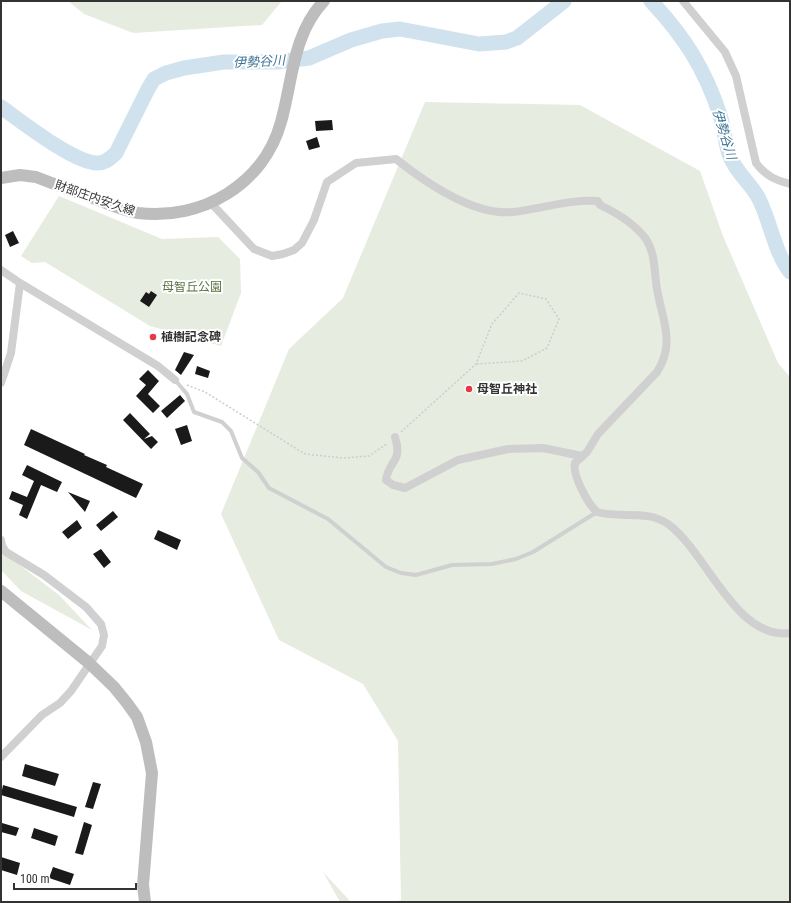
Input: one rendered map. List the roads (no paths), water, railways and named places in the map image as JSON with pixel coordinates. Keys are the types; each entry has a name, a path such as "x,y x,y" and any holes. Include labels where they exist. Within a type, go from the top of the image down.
{"main road":[{"name":"財部庄内安久線","path":"1,178 20,175 36,177 138,213 160,214 180,211 211,203 236,188 249,178 263,162 272,146 281,121 296,52 307,25 324,1"},
{"path":"1,591 89,663 127,702 137,717 146,742 152,773 143,885 146,902"}],"street":[{"path":"683,1 725,52 736,76 756,163 764,173 774,180 790,184"},
{"path":"211,203 254,249 272,256 294,250 302,243 314,220 327,182 356,163 396,159 417,176 487,212 512,212 584,200 598,201 600,205 617,213 639,230 647,241 652,253 656,266 657,289 667,329 665,350 661,365 656,372 598,434 587,452 575,463 574,471 582,490 597,512 640,514 667,524 697,555 743,615 754,624 777,633 790,633"},
{"path":"1,270 20,284 150,362 175,380"},
{"path":"1,383 11,353 20,284"},
{"path":"395,437 399,450 397,458 387,473 386,480 393,485 405,488 458,460 508,449 543,448 582,456"},
{"path":"1,540 2,546 6,552 44,575 86,607 101,624 104,640 102,646 71,691 60,703 42,715 1,756"}],"lane":[{"path":"175,380 187,394 194,412 222,422 231,431 242,458 258,472 269,488 306,506 328,519 386,567 401,573 416,575 452,565 492,564 516,559 533,552 597,512"}],"waterway":[{"name":"伊勢谷川","path":"1,107 48,141 76,157 101,163 108,160 116,153 154,79 166,73 184,68 224,62 277,62 309,58 351,40 382,31 400,29 479,44 506,42 517,38 564,1"},
{"name":"伊勢谷川","path":"651,1 674,27 692,54 708,83 723,125 729,154 739,172 756,193 763,208 776,246 790,272"}],"place":[{"name":"植樹記念碑","path":"153,337"},
{"name":"母智丘神社","path":"469,389"}],"park label":[{"name":"母智丘公園","path":"192,287"}]}
